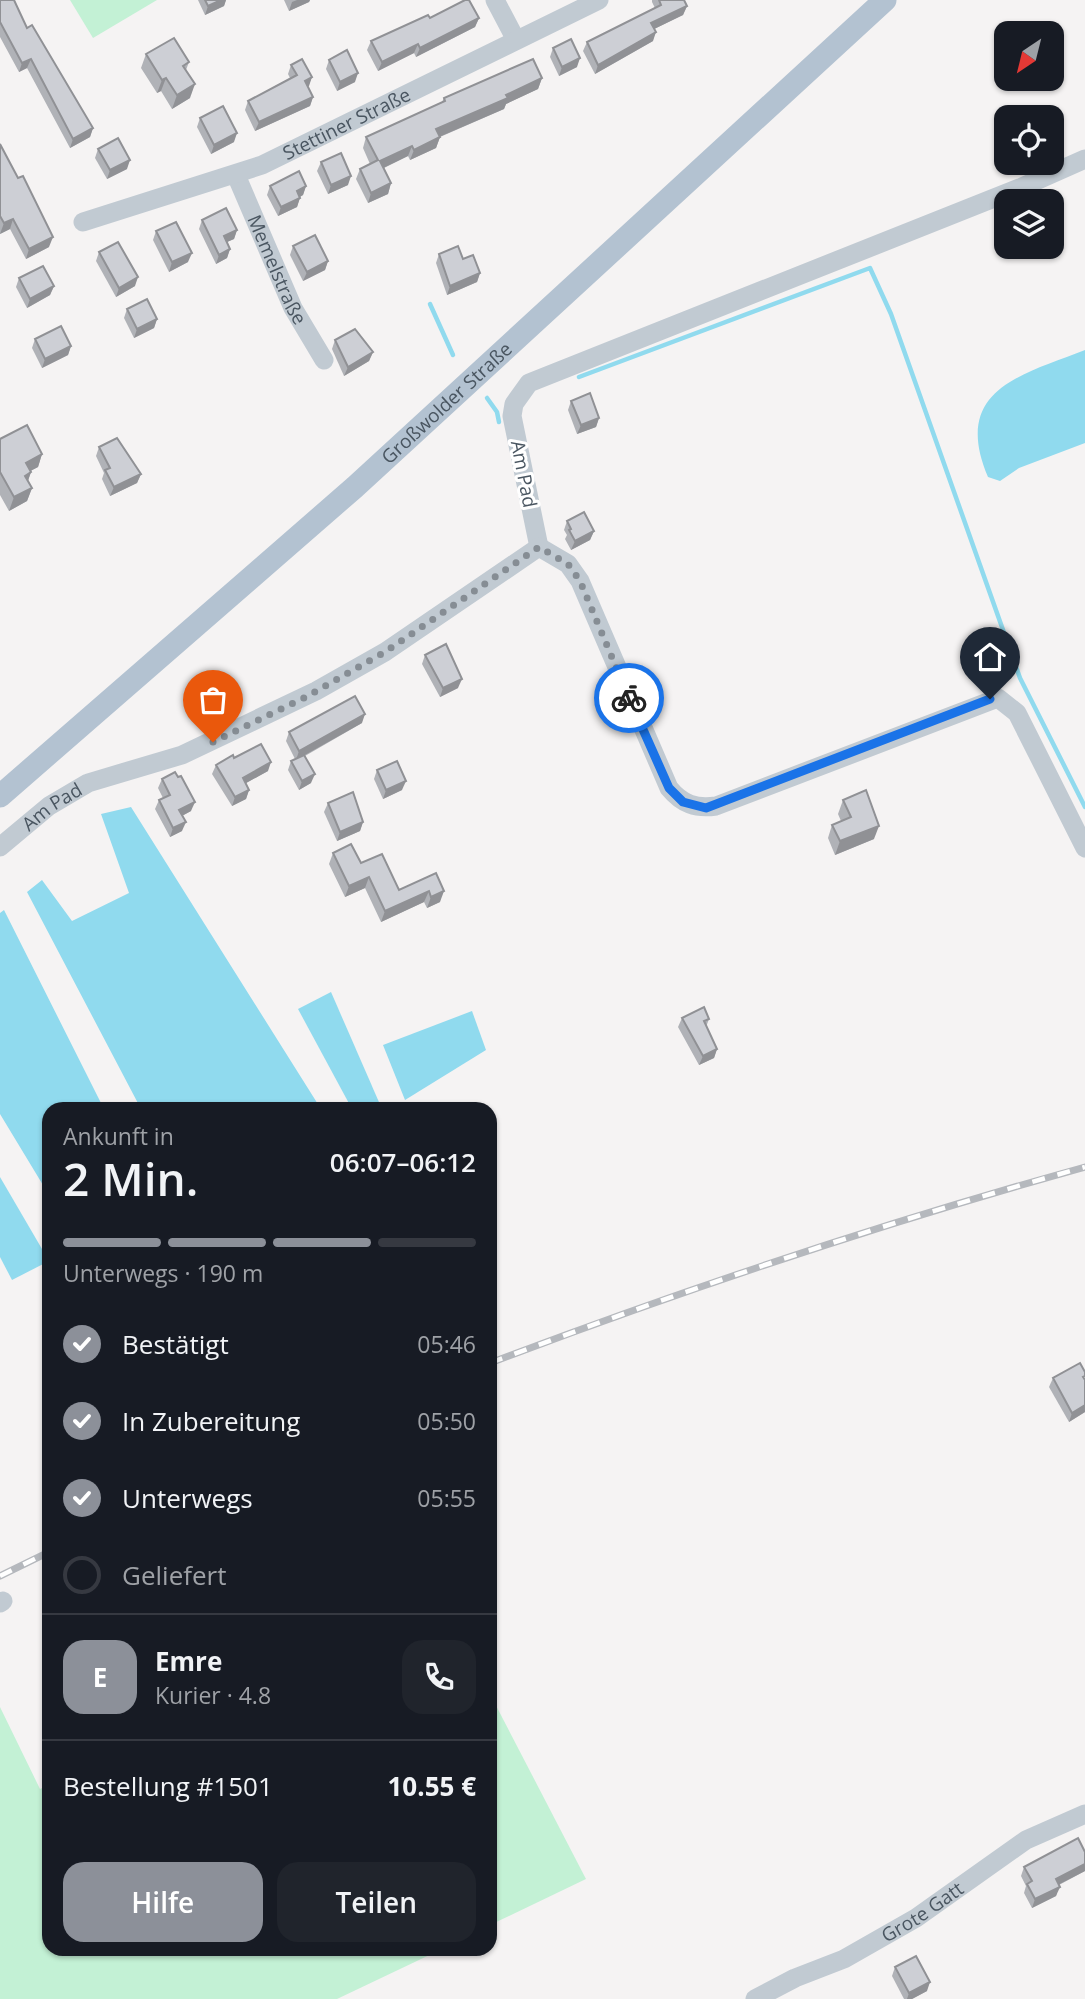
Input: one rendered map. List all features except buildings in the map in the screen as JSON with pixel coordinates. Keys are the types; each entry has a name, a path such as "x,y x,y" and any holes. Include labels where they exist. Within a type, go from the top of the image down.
{"main road":[{"name":"Großwolder Straße","path":"0,796 365,478 885,0"}],"street":[{"path":"495,0 516,40"},
{"name":"Stettiner Straße","path":"83,222 262,165 599,0"},
{"name":"Am Pad","path":"0,847 37,815 82,786 182,755 317,691 385,652 539,547 512,416 514,404 529,383 1022,187 1085,159"},
{"name":"Memelstraße","path":"236,175 293,308 324,360"},
{"path":"539,547 568,564 580,581 669,788 683,802 695,807 716,806 998,698 1017,713 1085,848"},
{"name":"Grote Gatt","path":"755,1999 795,1978 844,1959 916,1918 1026,1840 1085,1814"}],"green space":[{"path":"70,0 157,0 93,38"},
{"path":"0,1707 40,1789 42,1788 42,1956 427,1956 337,1999 0,1999"},
{"path":"497,1707 586,1879 497,1922"}],"water":[{"path":"1085,350 1085,443 1019,468 1000,481 988,477 979,448 979,424 986,405 999,390 1016,378"},
{"path":"131,807 317,1102 137,1102 27,892 42,880 72,921 129,893 101,814"},
{"path":"4,910 100,1102 42,1102 42,1183 0,1114 0,913"},
{"path":"331,992 379,1102 348,1102 298,1009"},
{"path":"472,1011 486,1050 405,1100 383,1045"},
{"path":"0,1177 42,1249 42,1265 12,1280 0,1257"}],"waterway":[{"path":"579,377 870,268 891,314 1020,678 1085,807"},
{"path":"430,304 453,355"},
{"path":"487,398 497,412 499,422"}],"railway":[{"path":"497,1360 785,1258 1085,1167"},
{"path":"0,1576 42,1555"}],"way so far":[{"path":"213,742 304,698 385,652 539,547 568,564 580,581 629,698"}],"route":[{"path":"629,698 669,788 683,802 706,808 990,699"}]}
